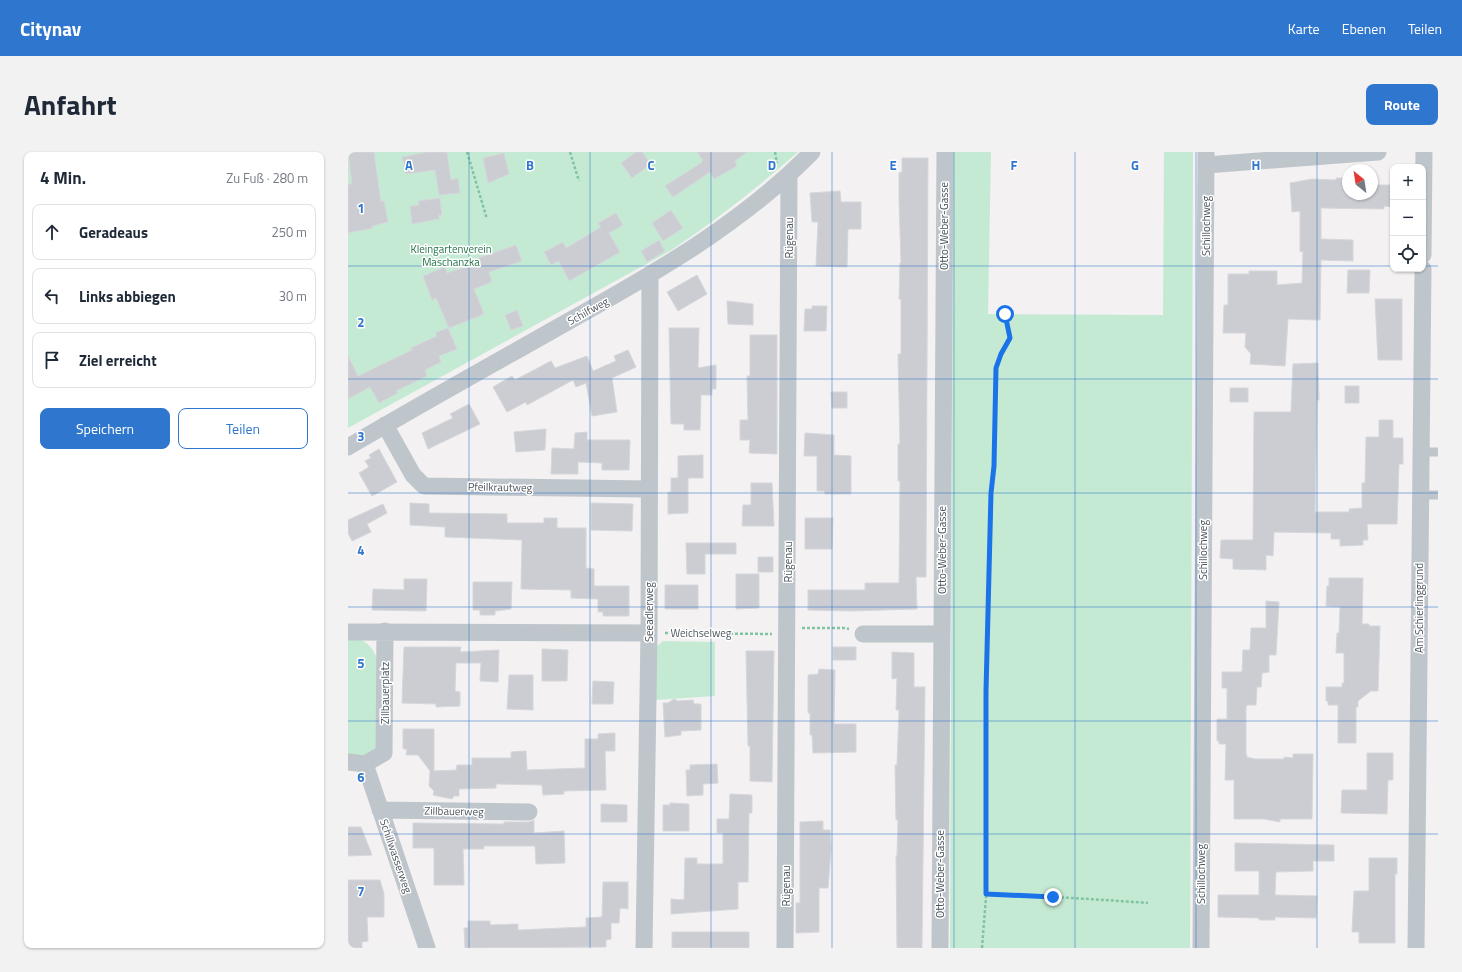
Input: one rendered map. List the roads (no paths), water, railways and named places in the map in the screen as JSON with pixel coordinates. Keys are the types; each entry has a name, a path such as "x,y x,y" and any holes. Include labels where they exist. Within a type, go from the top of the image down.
{"street":[{"name":"Schilfweg","path":"348,446 650,276 718,230 789,176 812,152"},
{"name":"Otto-Weber-Gasse","path":"940,948 945,152"},
{"path":"1206,159 1378,152"},
{"path":"1423,236 1424,152"},
{"name":"Schillochweg","path":"1201,948 1206,159"},
{"name":"Rügenau","path":"785,948 788,634 789,176"},
{"name":"Am Schierlinggrund","path":"1416,948 1423,272"},
{"name":"Seeadlerweg","path":"644,948 649,633 648,489 650,276"},
{"name":"Pfeilkrautweg","path":"384,425 413,475 424,486 648,489"},
{"name":"Zillbauerplatz","path":"365,764 384,753 385,631"},
{"path":"348,632 649,633"},
{"path":"863,634 942,634"},
{"path":"348,762 365,764"},
{"name":"Schillwasserweg","path":"365,764 427,948"},
{"name":"Zillbauerweg","path":"380,810 529,812"}],"lane":[{"path":"1420,452 1438,452"},
{"path":"1420,495 1438,495"}],"park label":[{"name":"Kleingartenverein Maschanzka","path":"451,255"}]}
